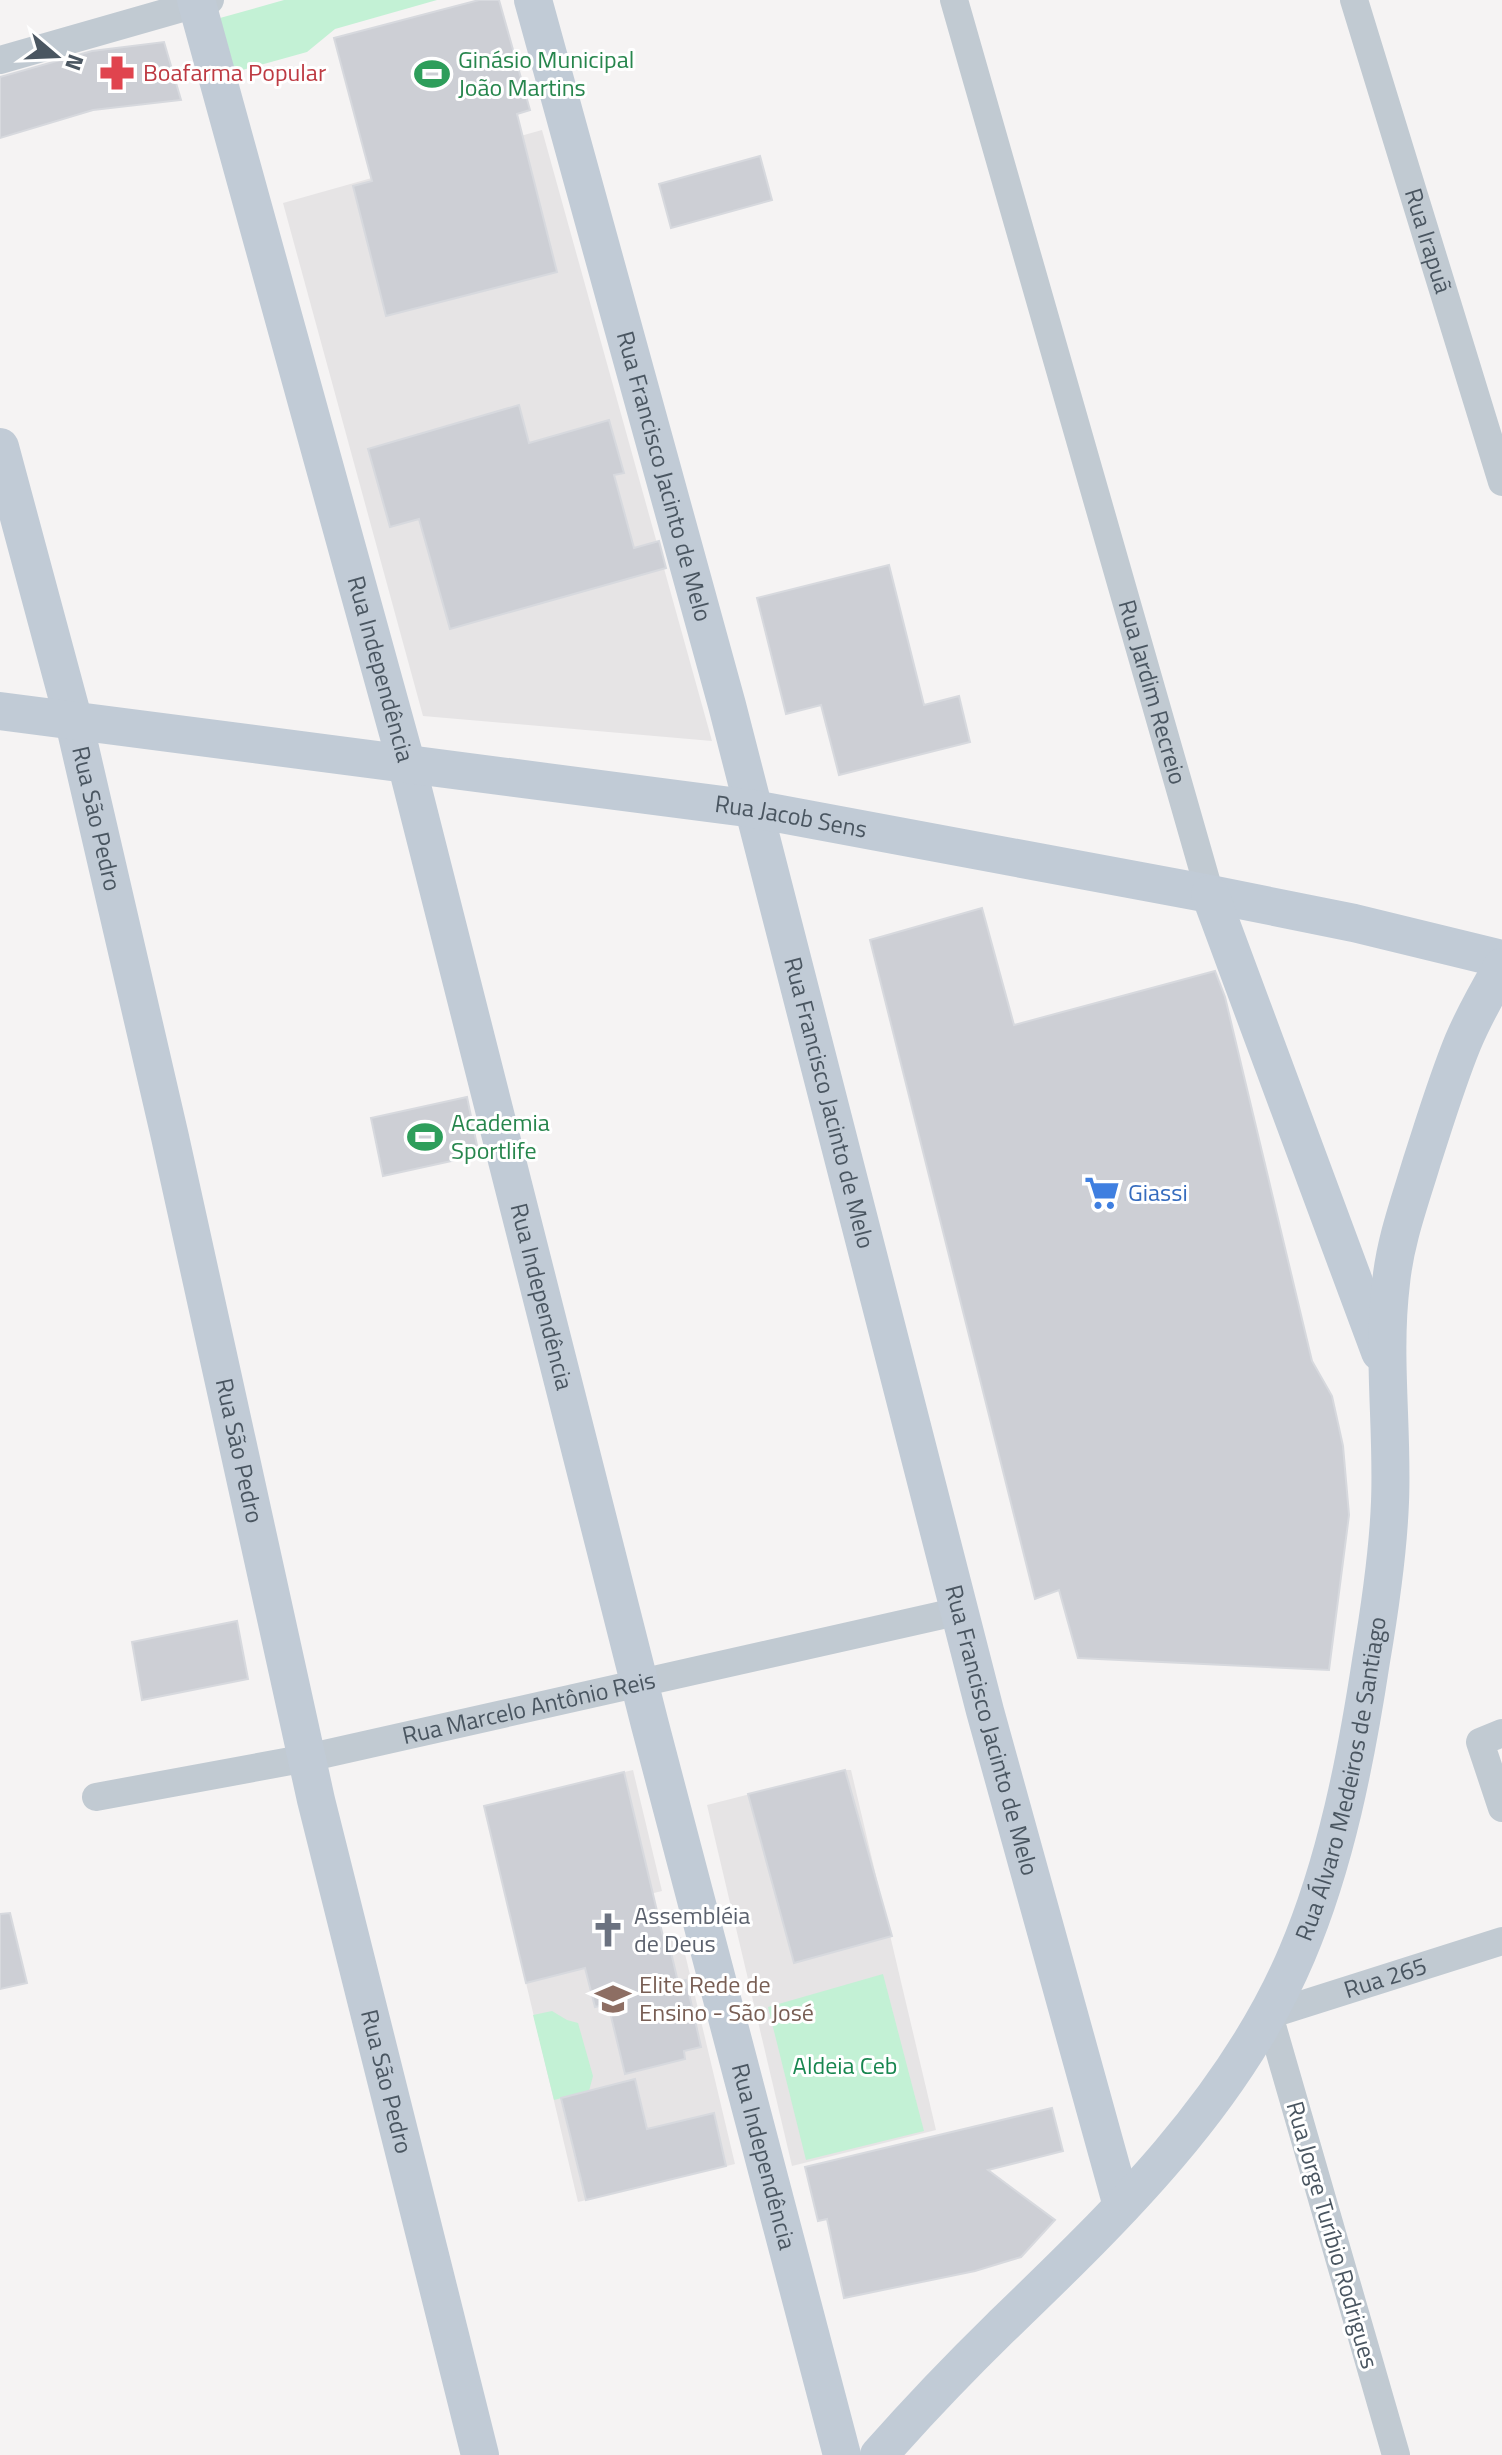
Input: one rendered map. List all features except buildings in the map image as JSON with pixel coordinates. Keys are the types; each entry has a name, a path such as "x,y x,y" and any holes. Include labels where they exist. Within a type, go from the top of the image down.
{"street":[{"name":"Rua Francisco Jacinto de Melo","path":"533,0 727,705 985,1711 1122,2206"},
{"name":"Rua Jardim Recreio","path":"954,0 1210,894 1387,1371"},
{"name":"Rua Irapuã","path":"1354,0 1502,482"},
{"path":"0,60 201,1"},
{"name":"Rua Independência","path":"201,1 406,762 640,1683 842,2455"},
{"name":"Rua São Pedro","path":"0,447 74,722 170,1137 307,1758 480,2455"},
{"name":"Rua Jacob Sens","path":"0,711 754,809 1210,894 1354,923 1502,959"},
{"name":"Rua Álvaro Medeiros de Santiago","path":"879,2455 999,2329 1065,2267 1170,2153 1211,2101 1269,2015 1298,1951 1321,1888 1341,1815 1365,1704 1382,1596 1390,1500 1387,1371 1390,1284 1406,1212 1459,1051 1502,967"},
{"name":"Rua Marcelo Antônio Reis","path":"96,1797 307,1758 960,1611"},
{"path":"1491,1737 1502,1808"},
{"name":"Rua 265","path":"1269,2015 1502,1941"},
{"name":"Rua Jorge Turíbio Rodrigues","path":"1269,2015 1396,2455"}],"shaded area":[{"path":"542,130 712,741 423,716 283,203"},
{"name":"Elite Rede de Ensino - São José","path":"633,1770 662,1891 552,1918 563,1966 681,1937 735,2164 578,2202 484,1806"},
{"name":"Elite Rede de Ensino - São José","path":"851,1770 936,2130 792,2166 707,1805"}],"green space":[{"path":"284,0 437,0 335,29 307,52 235,72 220,18"},
{"name":"Aldeia Ceb","path":"883,1974 924,2131 806,2160 768,2007"},
{"path":"552,2011 578,2023 593,2076 589,2091 554,2100 533,2015"}],"place":[{"name":"Boafarma Popular","path":"117,73"},
{"name":"Ginásio Municipal João Martins","path":"432,74"},
{"name":"Academia Sportlife","path":"425,1137"},
{"name":"Giassi","path":"1102,1193"},
{"name":"Assembléia de Deus","path":"608,1930"},
{"name":"Elite Rede de Ensino - São José","path":"613,1999"}]}
